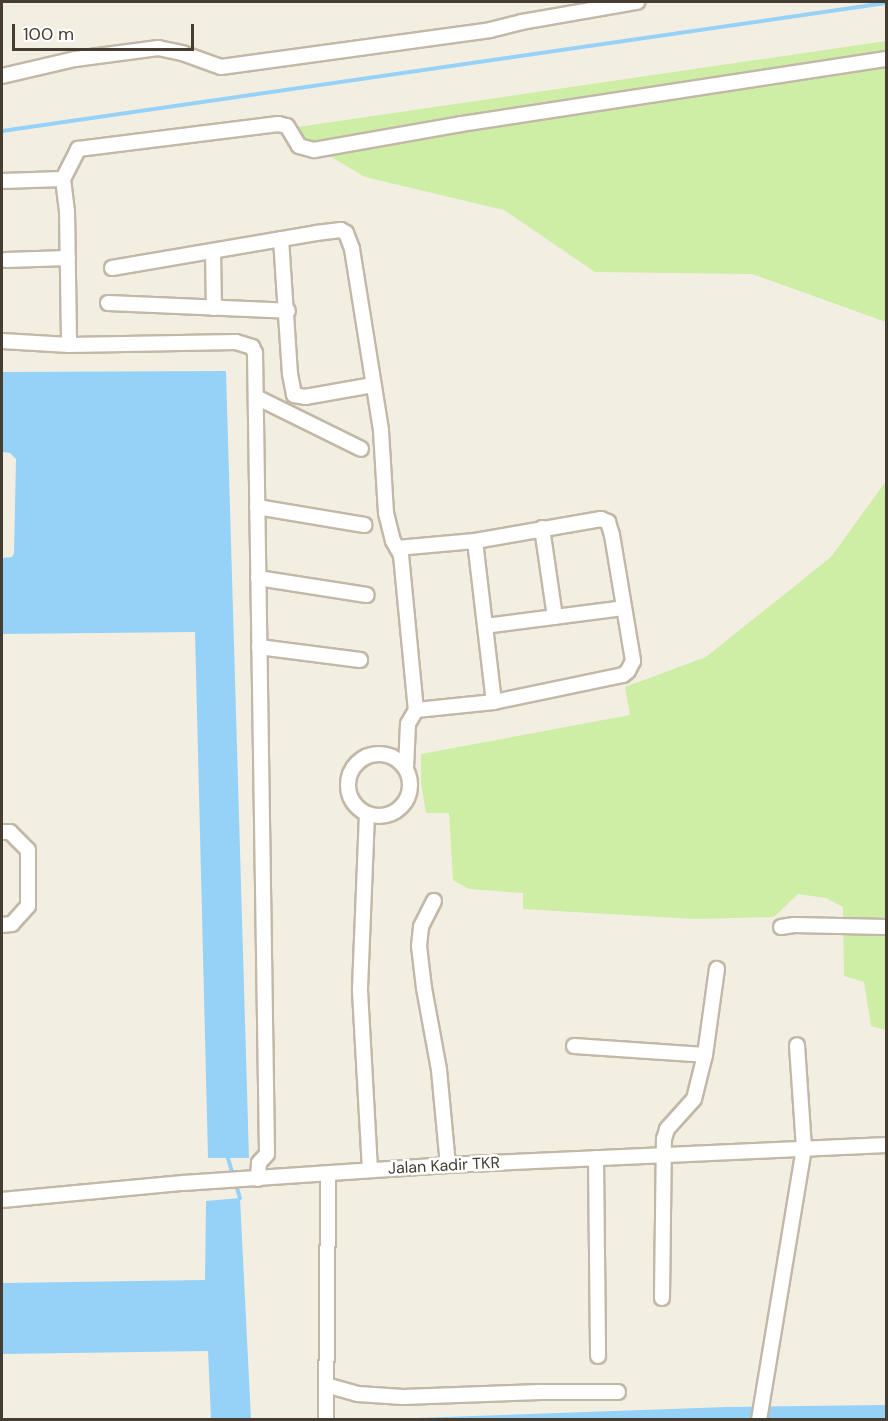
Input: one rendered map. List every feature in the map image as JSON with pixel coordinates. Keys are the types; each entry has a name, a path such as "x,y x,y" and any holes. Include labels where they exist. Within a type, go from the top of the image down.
{"street":[{"path":"2,76 75,59 158,48 182,53 221,68 490,30 522,22 637,2"},
{"path":"69,345 67,211 63,179 78,149 278,124 287,126 299,146 314,150 461,124 886,59"},
{"path":"2,181 63,179"},
{"path":"112,268 281,239 333,231 346,232 352,249 381,431 386,513 401,555 416,710 408,724 406,768 411,785 406,802 393,814 385,816 367,814 359,809 349,795 349,777 358,762 366,757 383,754 400,761 406,768"},
{"path":"281,239 288,311 290,382 294,395 305,397 374,385"},
{"path":"213,251 214,308"},
{"path":"6,260 68,258"},
{"path":"108,303 288,311"},
{"path":"2,341 69,345 244,343 252,347 255,353 267,1154 260,1163 256,1179"},
{"path":"256,397 361,449"},
{"path":"257,507 365,525"},
{"path":"397,548 474,541 593,518 608,522 633,661 623,675 494,702 416,710"},
{"path":"542,528 555,617"},
{"path":"474,541 494,702"},
{"path":"258,578 367,595"},
{"path":"485,626 624,608"},
{"path":"259,647 360,660"},
{"path":"367,814 360,991 370,1170"},
{"path":"2,832 10,832 28,850 28,906 12,924 2,925"},
{"path":"434,902 421,927 420,946 424,988 439,1071 448,1165"},
{"path":"780,927 794,925 886,927"},
{"path":"662,1298 663,1154 667,1130 694,1099 705,1055 717,969"},
{"path":"759,1419 804,1148 797,1044"},
{"path":"574,1046 705,1055"},
{"name":"Jalan Kadir TKR","path":"2,1200 183,1183 448,1165 886,1145"},
{"path":"596,1158 598,1356"},
{"path":"326,1412 328,1174"},
{"path":"326,1385 358,1394 403,1397 540,1392 618,1392"}],"green space":[{"path":"886,41 886,322 752,274 595,272 504,210 365,177 284,129"},
{"path":"886,481 886,1030 871,1026 864,982 844,976 843,907 826,898 798,894 774,917 694,919 523,909 523,893 469,889 453,880 449,813 426,813 421,782 421,754 630,715 625,687 706,657 831,557"}],"water":[{"path":"226,371 249,1158 208,1158 195,632 2,634 2,558 12,557 14,553 16,459 10,453 2,452 2,372"},
{"path":"240,1198 251,1419 211,1419 208,1351 2,1354 2,1283 205,1280 206,1201"},
{"path":"886,1405 886,1420 359,1420 727,1407"}],"waterway":[{"path":"2,131 886,3"},
{"path":"227,1155 240,1198"}]}
